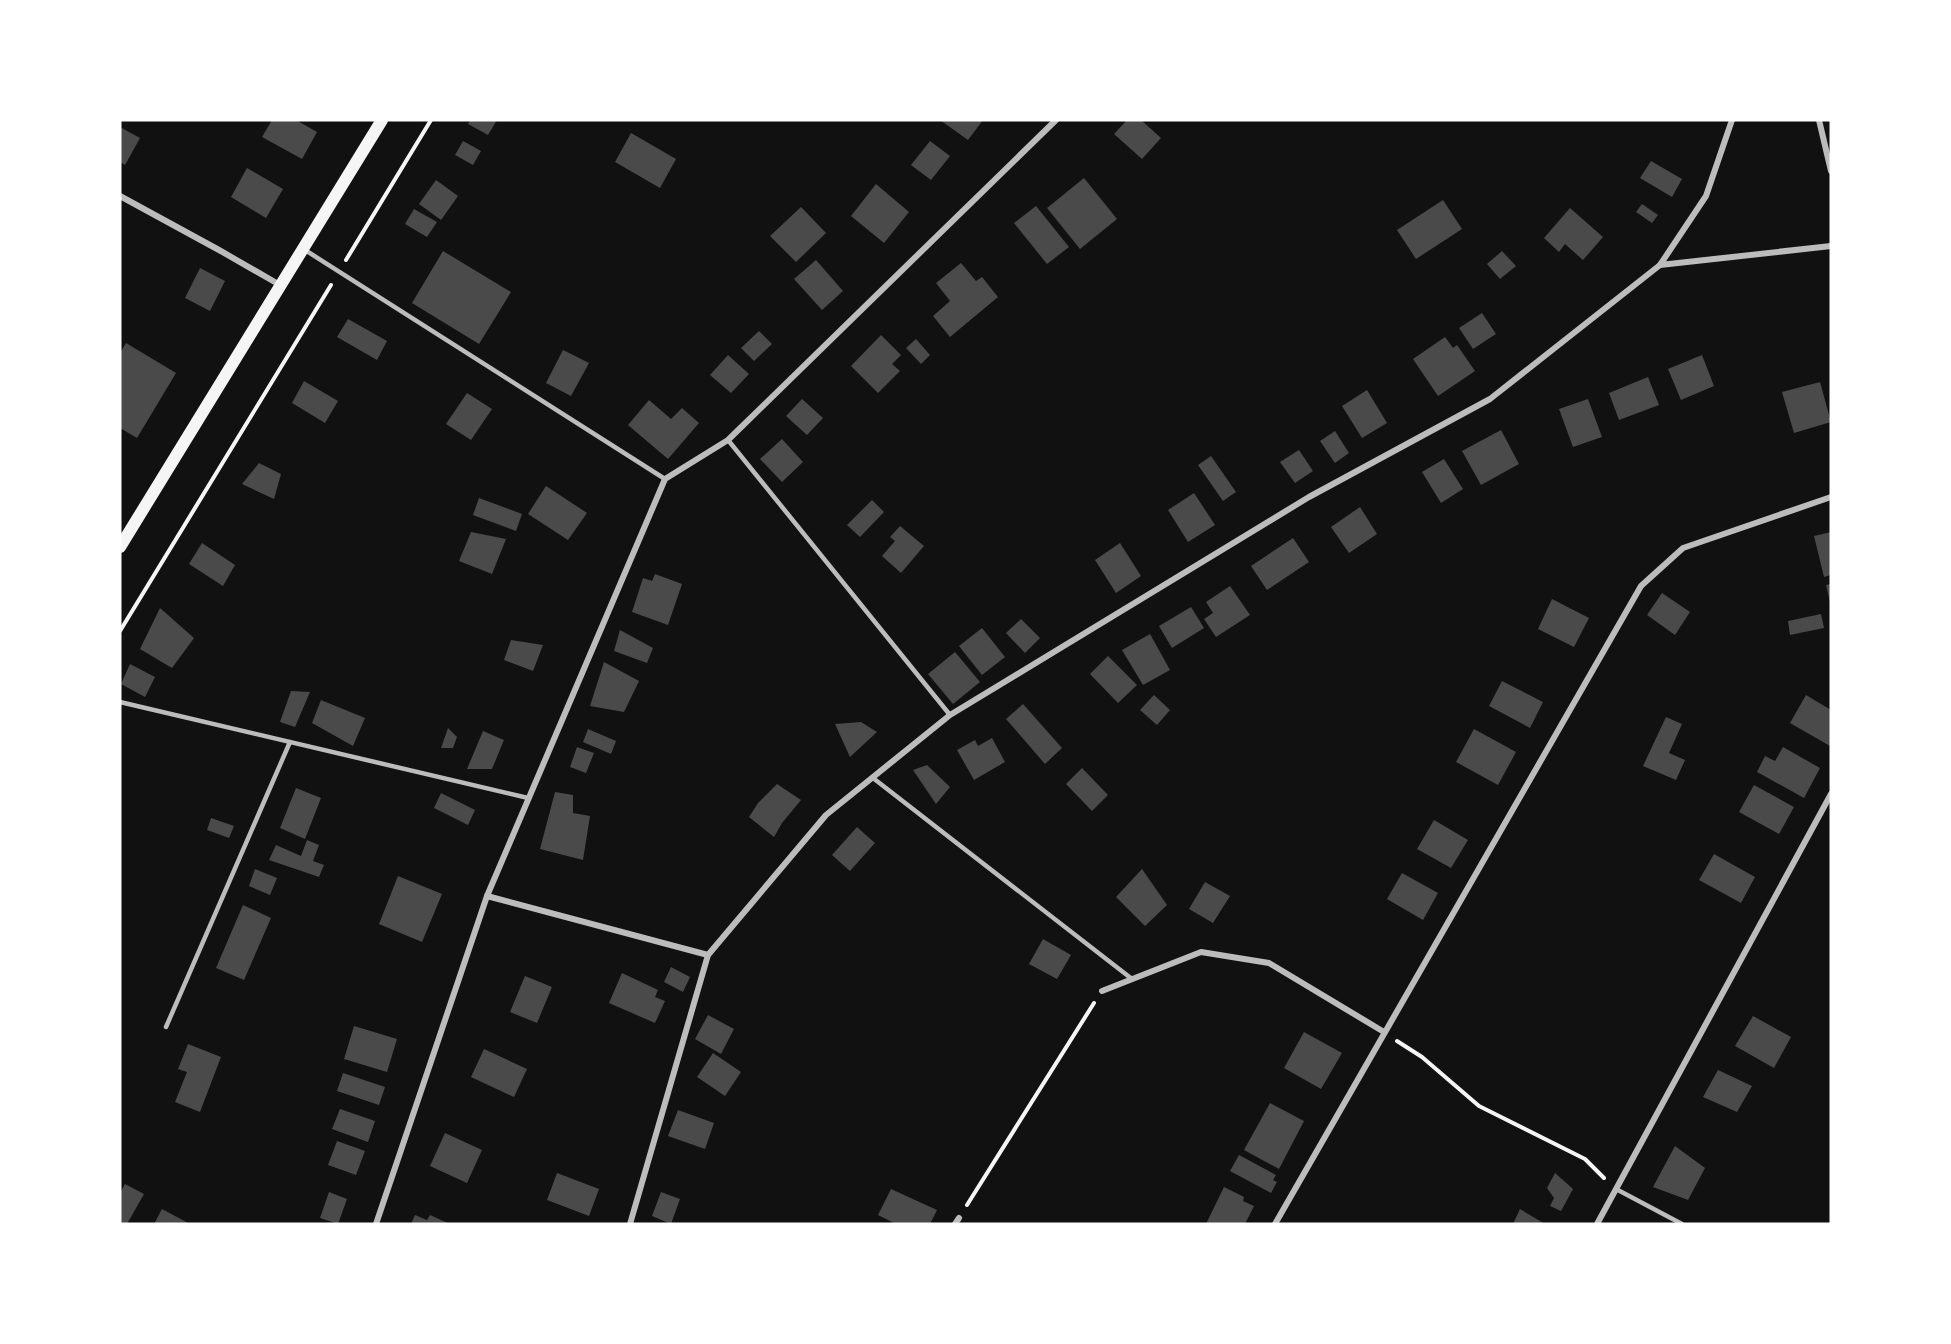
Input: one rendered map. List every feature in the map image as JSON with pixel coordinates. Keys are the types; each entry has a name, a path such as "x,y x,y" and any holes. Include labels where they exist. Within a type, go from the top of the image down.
{"main road":[{"path":"120,547 382,120"}],"street":[{"path":"376,1224 487,896 665,479 728,440 1056,120"},
{"path":"630,1224 708,955 826,815 951,715 1308,497 1490,399 1660,265 1706,196 1732,120"},
{"path":"1820,120 1831,171"},
{"path":"120,196 280,286"},
{"path":"1660,265 1831,246"},
{"path":"1275,1224 1641,586 1683,548 1831,496"},
{"path":"1597,1224 1831,794"},
{"path":"487,896 708,955"},
{"path":"1102,991 1201,952 1269,963 1384,1032"}],"lane":[{"path":"304,249 665,479"},
{"path":"728,440 951,715"},
{"path":"120,702 528,798"},
{"path":"166,1027 290,742"},
{"path":"873,778 1132,979"},
{"path":"1616,1189 1682,1224"}],"path":[{"path":"120,632 431,120"},
{"path":"957,1221 1102,991"},
{"path":"1384,1032 1422,1057 1479,1106 1585,1160 1616,1189"}],"building":[{"path":"272,120 296,120 317,132 302,159 262,137"},
{"path":"470,120 497,120 488,135 468,124"},
{"path":"940,120 983,120 968,140"},
{"path":"1127,120 1141,120 1161,138 1142,159 1114,134"},
{"path":"120,127 140,138 125,165 120,162"},
{"path":"631,133 676,159 660,188 615,162"},
{"path":"463,141 481,151 473,165 455,155"},
{"path":"930,141 950,156 931,180 911,165"},
{"path":"1651,161 1682,179 1672,197 1640,178"},
{"path":"247,168 283,189 266,218 231,197"},
{"path":"1084,178 1117,219 1080,249 1047,208"},
{"path":"436,180 458,196 441,220 419,204"},
{"path":"876,184 909,212 884,243 851,216"},
{"path":"1443,200 1462,229 1416,259 1397,230"},
{"path":"1642,204 1658,215 1652,223 1636,212"},
{"path":"1036,206 1069,247 1047,264 1014,223"},
{"path":"801,207 826,233 796,262 770,236"},
{"path":"1570,208 1603,237 1583,260 1565,244 1559,252 1544,238"},
{"path":"414,209 437,222 427,237 405,224"},
{"path":"443,251 511,292 479,344 412,303"},
{"path":"1502,251 1516,266 1500,279 1487,264"},
{"path":"816,260 843,291 822,310 794,279"},
{"path":"961,263 976,281 982,277 998,297 950,337 933,316 950,301 936,283"},
{"path":"200,268 225,281 210,311 185,298"},
{"path":"1482,313 1496,334 1473,349 1459,328"},
{"path":"348,319 387,341 377,360 337,337"},
{"path":"759,331 772,344 754,361 741,348"},
{"path":"881,335 901,355 892,364 900,371 878,393 851,366"},
{"path":"1445,337 1453,348 1457,345 1475,371 1438,396 1413,359"},
{"path":"916,339 930,355 921,364 906,348"},
{"path":"126,343 176,373 137,438 120,428 120,353"},
{"path":"563,350 589,363 571,396 546,383"},
{"path":"728,355 749,374 731,393 710,375"},
{"path":"1702,355 1714,386 1681,400 1668,369"},
{"path":"1648,377 1659,405 1619,420 1609,393"},
{"path":"304,381 338,401 325,423 292,403"},
{"path":"1820,382 1831,422 1794,433 1782,392"},
{"path":"1367,390 1387,423 1362,438 1342,406"},
{"path":"467,393 492,409 471,440 446,424"},
{"path":"802,399 823,418 807,435 786,416"},
{"path":"1588,399 1602,437 1573,447 1559,409"},
{"path":"649,400 671,419 682,408 699,423 668,459 628,425"},
{"path":"1501,430 1519,464 1481,485 1462,451"},
{"path":"1335,431 1349,453 1335,463 1320,441"},
{"path":"782,439 803,462 782,482 760,459"},
{"path":"1299,450 1313,471 1295,483 1280,462"},
{"path":"1211,456 1236,492 1223,501 1198,465"},
{"path":"1444,459 1463,489 1441,503 1422,472"},
{"path":"259,463 281,474 274,499 242,484"},
{"path":"546,486 587,513 568,540 528,514"},
{"path":"1194,493 1215,525 1188,542 1168,510"},
{"path":"479,498 522,514 516,531 473,515"},
{"path":"872,500 884,512 860,537 847,525"},
{"path":"1360,507 1377,534 1349,553 1331,527"},
{"path":"900,526 924,546 901,573 882,556 895,541 890,537"},
{"path":"471,532 506,539 492,574 459,561"},
{"path":"1831,532 1831,575 1824,577 1814,536"},
{"path":"1293,538 1309,562 1267,590 1251,566"},
{"path":"202,543 235,565 223,586 189,564"},
{"path":"1120,543 1141,576 1116,593 1095,560"},
{"path":"655,574 682,584 668,625 632,612 643,578 652,581"},
{"path":"1831,584 1831,602 1830,602 1826,585"},
{"path":"1230,586 1250,615 1216,637 1204,619 1213,613 1206,602"},
{"path":"1662,593 1690,612 1675,635 1647,615"},
{"path":"1552,599 1589,618 1574,647 1538,629"},
{"path":"1191,607 1204,628 1172,648 1159,626"},
{"path":"160,608 194,638 172,668 140,649"},
{"path":"1821,614 1824,628 1790,635 1788,621"},
{"path":"1021,619 1040,638 1025,653 1006,633"},
{"path":"982,628 1005,657 982,675 959,646"},
{"path":"620,630 653,648 647,663 614,651"},
{"path":"1150,634 1170,670 1143,685 1122,650"},
{"path":"511,640 543,645 533,671 504,660"},
{"path":"955,652 980,682 953,704 928,674"},
{"path":"1108,656 1137,685 1118,703 1090,674"},
{"path":"604,662 639,681 624,712 590,706"},
{"path":"130,664 155,677 145,697 121,684"},
{"path":"1502,681 1543,702 1530,728 1489,706"},
{"path":"291,691 310,692 295,727 280,722"},
{"path":"1154,695 1170,710 1157,725 1140,710"},
{"path":"1806,695 1831,710 1830,746 1790,723"},
{"path":"321,700 365,718 353,746 312,723"},
{"path":"1023,704 1062,748 1045,764 1006,719"},
{"path":"1666,717 1682,724 1669,753 1685,760 1676,780 1643,766"},
{"path":"861,722 877,732 850,757 835,724"},
{"path":"448,728 457,737 453,748 441,748"},
{"path":"588,729 616,741 611,754 583,742"},
{"path":"1474,729 1516,752 1498,785 1456,762"},
{"path":"483,731 504,740 492,769 467,769"},
{"path":"992,738 1005,762 974,780 957,750 975,740 978,746"},
{"path":"577,747 594,753 586,773 570,767"},
{"path":"1783,747 1820,768 1804,798 1757,772 1765,756 1775,761"},
{"path":"927,765 950,787 936,804 913,770"},
{"path":"1082,768 1108,795 1092,811 1066,784"},
{"path":"777,784 801,800 774,837 749,817 758,803"},
{"path":"1754,785 1794,807 1779,834 1739,812"},
{"path":"296,788 321,798 305,839 280,828"},
{"path":"555,792 573,795 573,813 590,816 583,860 540,849"},
{"path":"441,793 475,810 468,825 434,808"},
{"path":"211,818 234,826 229,838 207,830"},
{"path":"1434,820 1468,840 1451,868 1417,849"},
{"path":"857,827 875,843 850,871 832,855"},
{"path":"307,840 319,845 313,861 324,865 319,877 269,860 276,845 301,856"},
{"path":"1714,854 1755,877 1741,903 1699,880"},
{"path":"255,869 277,878 270,895 249,886"},
{"path":"1142,869 1167,905 1145,926 1116,897"},
{"path":"1402,873 1438,893 1423,920 1387,899"},
{"path":"398,876 442,894 422,942 379,924"},
{"path":"1205,882 1230,896 1213,923 1189,909"},
{"path":"243,905 271,918 244,980 216,968"},
{"path":"1043,939 1071,955 1057,979 1029,964"},
{"path":"671,967 690,977 683,992 664,982"},
{"path":"622,973 658,990 655,997 665,1001 655,1023 609,1003"},
{"path":"525,976 552,987 537,1023 510,1012"},
{"path":"708,1015 734,1029 721,1054 695,1039"},
{"path":"1753,1016 1791,1037 1774,1068 1735,1046"},
{"path":"354,1026 397,1039 387,1072 344,1059"},
{"path":"1304,1032 1342,1053 1321,1089 1284,1068"},
{"path":"188,1044 221,1057 200,1112 175,1102 187,1072 178,1069"},
{"path":"484,1049 527,1069 514,1097 471,1077"},
{"path":"713,1053 741,1072 725,1096 697,1077"},
{"path":"1718,1070 1752,1086 1737,1112 1703,1097"},
{"path":"343,1073 385,1087 379,1105 337,1091"},
{"path":"1270,1103 1304,1121 1279,1169 1244,1150"},
{"path":"340,1109 375,1121 368,1142 332,1129"},
{"path":"678,1110 714,1123 705,1149 668,1136"},
{"path":"445,1133 482,1150 467,1183 430,1166"},
{"path":"337,1141 365,1151 356,1175 328,1165"},
{"path":"1675,1146 1705,1168 1688,1200 1653,1187"},
{"path":"1239,1155 1276,1175 1273,1180 1277,1182 1271,1193 1230,1171"},
{"path":"557,1173 599,1189 589,1216 547,1200"},
{"path":"1555,1173 1573,1189 1561,1211 1550,1206 1554,1198 1547,1188"},
{"path":"125,1184 144,1194 127,1224 120,1224 120,1193"},
{"path":"1224,1187 1244,1197 1243,1201 1254,1206 1245,1224 1206,1224"},
{"path":"891,1189 937,1210 930,1224 896,1224 878,1215"},
{"path":"329,1192 347,1199 338,1224 320,1218"},
{"path":"661,1192 680,1199 671,1224 652,1216"},
{"path":"162,1209 190,1224 154,1224"},
{"path":"1520,1209 1545,1224 1513,1224"},
{"path":"415,1215 427,1220 430,1215 450,1224 411,1224"}]}
